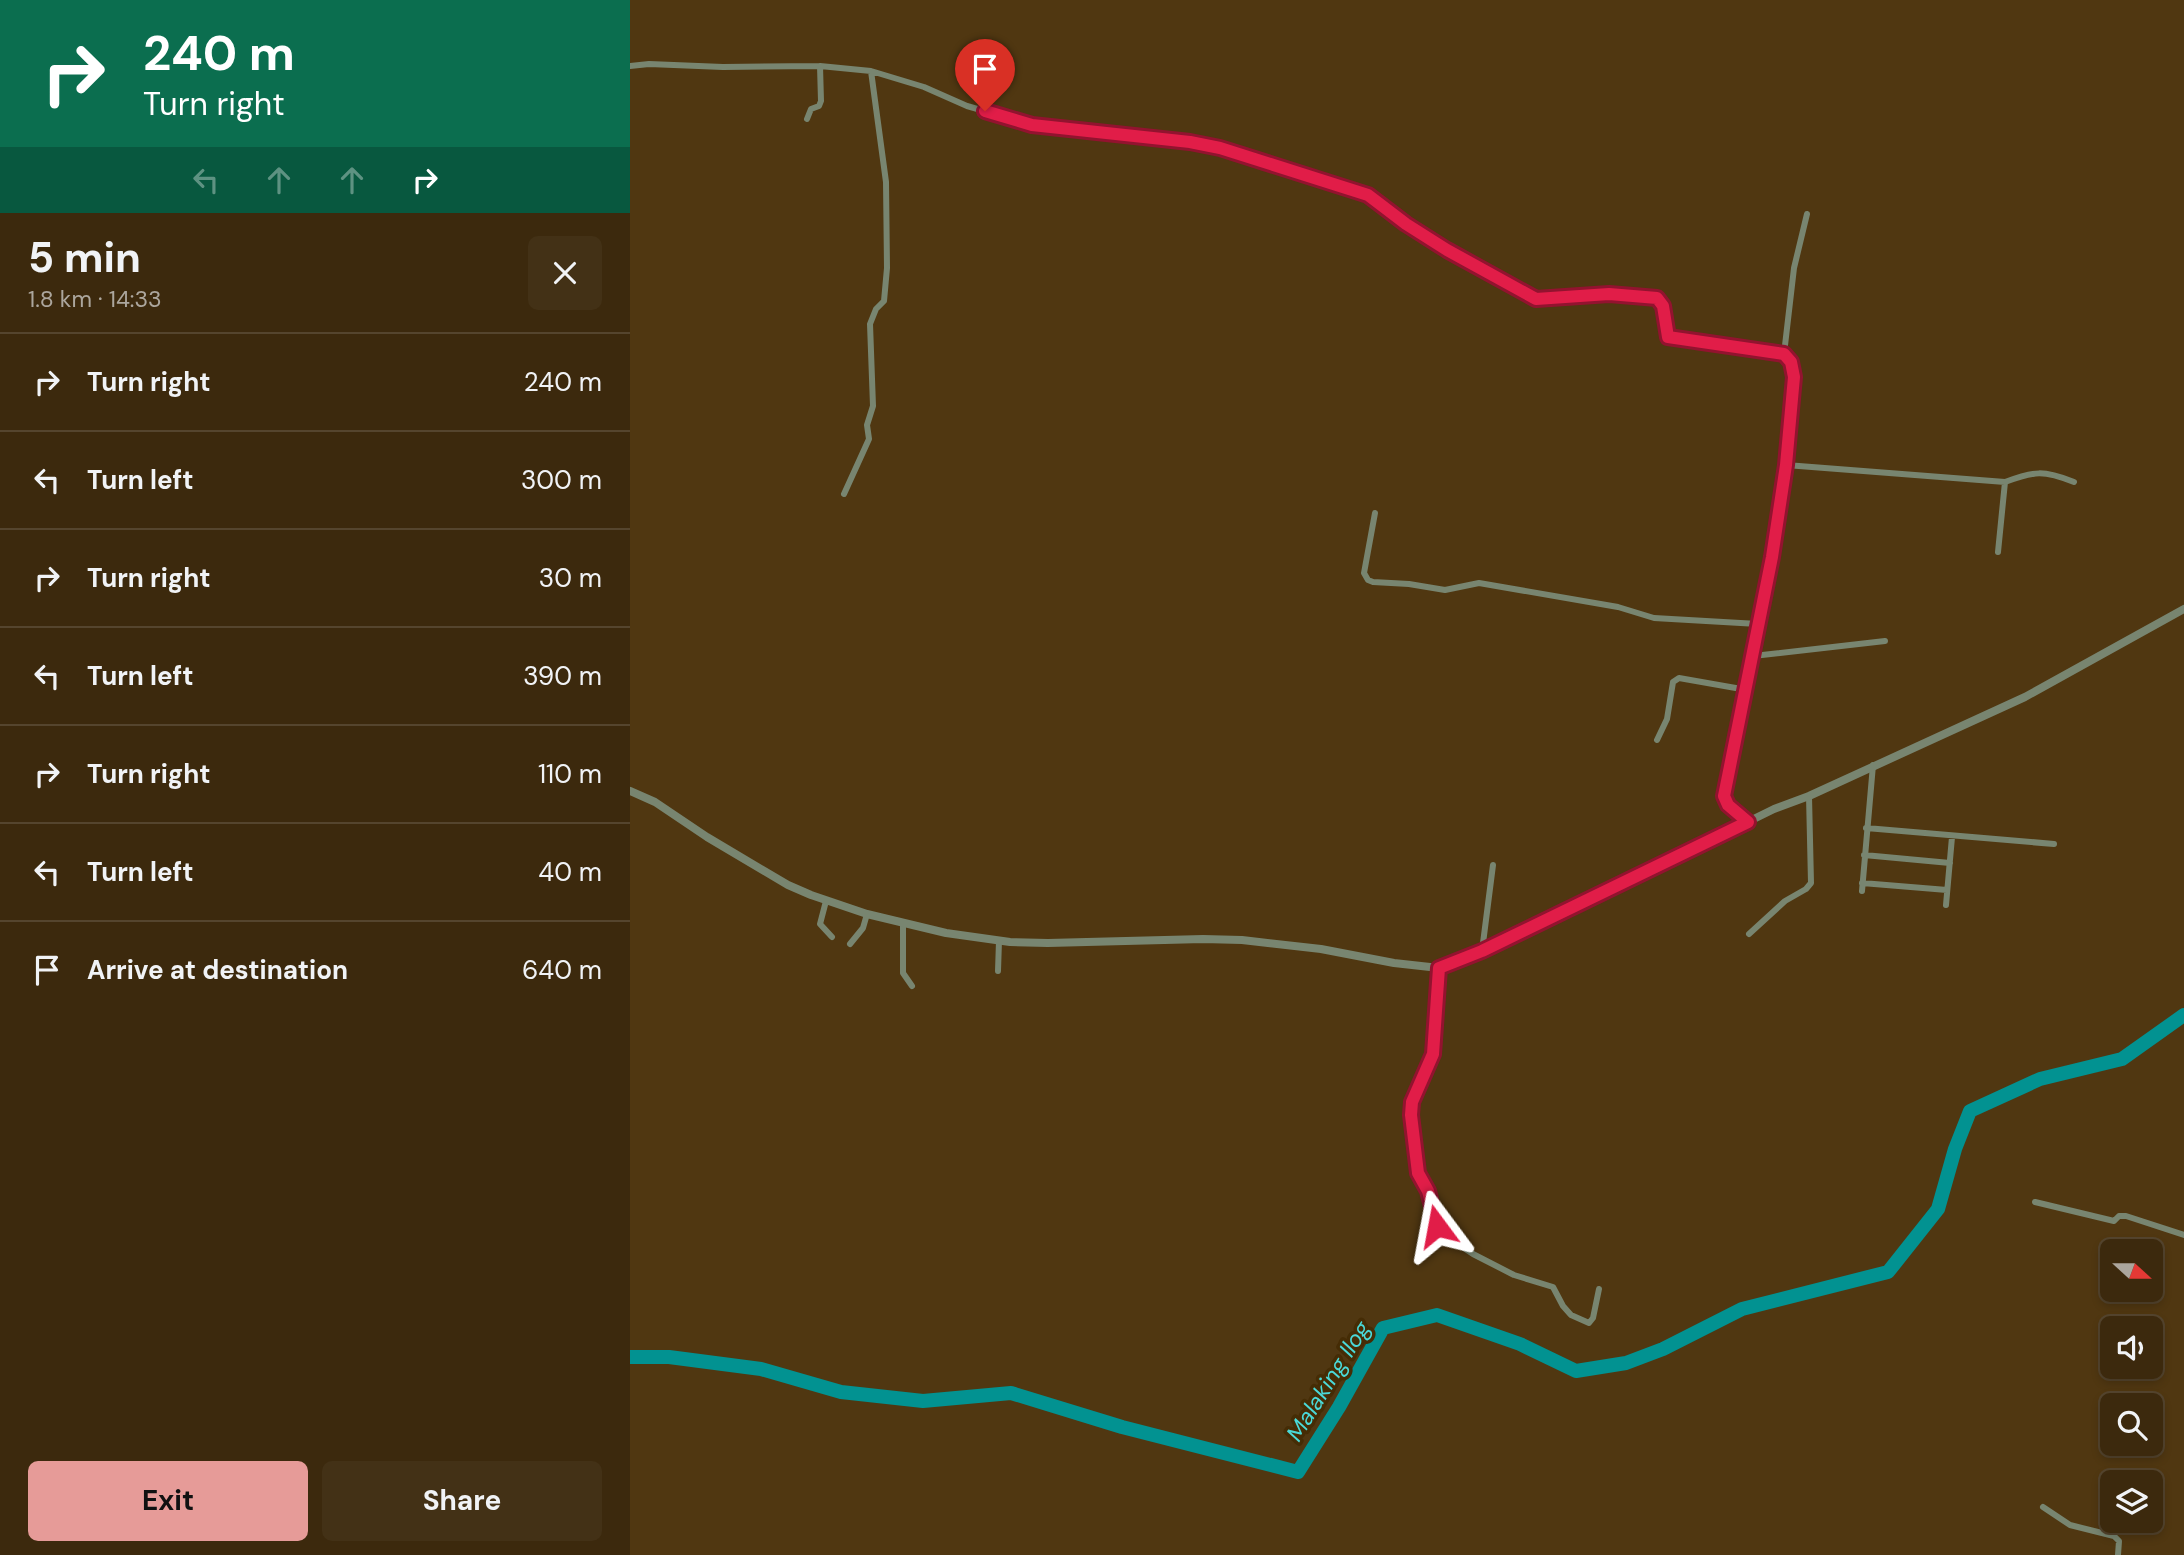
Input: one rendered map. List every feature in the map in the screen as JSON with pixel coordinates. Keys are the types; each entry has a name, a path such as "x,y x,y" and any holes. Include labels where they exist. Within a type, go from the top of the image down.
{"street":[{"path":"630,66 820,66 871,71 924,87 967,106 1032,125 1190,142 1247,155 1368,195 1436,243 1528,296 1546,300 1609,294 1657,298 1663,306 1668,337 1784,354 1791,362 1794,377 1786,465 1747,690 1724,796 1728,805 1748,822"},
{"path":"807,119 811,109 819,106 821,101 820,66"},
{"path":"844,494 869,439 867,425 873,406 870,324 876,309 884,301 887,268 886,182 871,71"},
{"path":"1784,354 1794,268 1807,214"},
{"path":"1786,465 2005,482 2031,472 2048,472 2074,482"},
{"path":"1998,552 2005,482"},
{"path":"1375,513 1364,573 1368,580 1373,582 1445,590 1479,583 1619,607 1654,618 1758,624"},
{"path":"630,791 655,802 707,837 788,885 867,914 946,933 999,941 1048,943 1242,940 1321,949 1394,963 1439,968 1482,951 1748,822 2025,697 2184,609"},
{"path":"1753,656 1885,641"},
{"path":"1657,740 1667,719 1673,682 1679,678 1747,690"},
{"path":"1862,891 1873,765"},
{"path":"1749,934 1785,901 1811,883 1808,796"},
{"path":"1866,828 2053,844"},
{"path":"1946,905 1952,837"},
{"path":"1864,855 1950,863"},
{"path":"1482,951 1493,865"},
{"path":"1862,883 1947,890"},
{"path":"826,901 820,924 832,937"},
{"path":"850,944 859,936 867,914"},
{"path":"903,923 903,973 912,986"},
{"path":"998,971 999,941"},
{"path":"1439,968 1433,1054 1412,1102 1411,1115 1418,1173 1428,1191 1437,1226 1447,1237 1473,1254 1514,1275 1552,1287 1571,1315 1589,1323 1593,1318 1598,1289"},
{"path":"2035,1202 2114,1221 2119,1216 2126,1216 2184,1235"},
{"path":"2043,1507 2070,1525 2114,1536 2119,1541 2118,1555"}],"waterway":[{"name":"Malaking Ilog","path":"630,1357 669,1357 761,1369 841,1392 923,1401 1011,1393 1122,1427 1298,1472 1339,1407 1383,1328 1437,1315 1520,1344 1576,1371 1626,1363 1663,1349 1742,1309 1888,1272 1938,1209 1955,1149 1970,1111 2040,1079 2122,1059 2184,1015"}],"route":[{"path":"985,111 1032,125 1190,142 1247,155 1368,195 1447,250 1536,299 1609,294 1657,298 1663,306 1668,337 1784,354 1789,357 1794,377 1786,465 1772,557 1724,796 1728,805 1748,822 1482,951 1439,968 1433,1054 1412,1102 1411,1115 1418,1173 1428,1191 1437,1226"}]}
